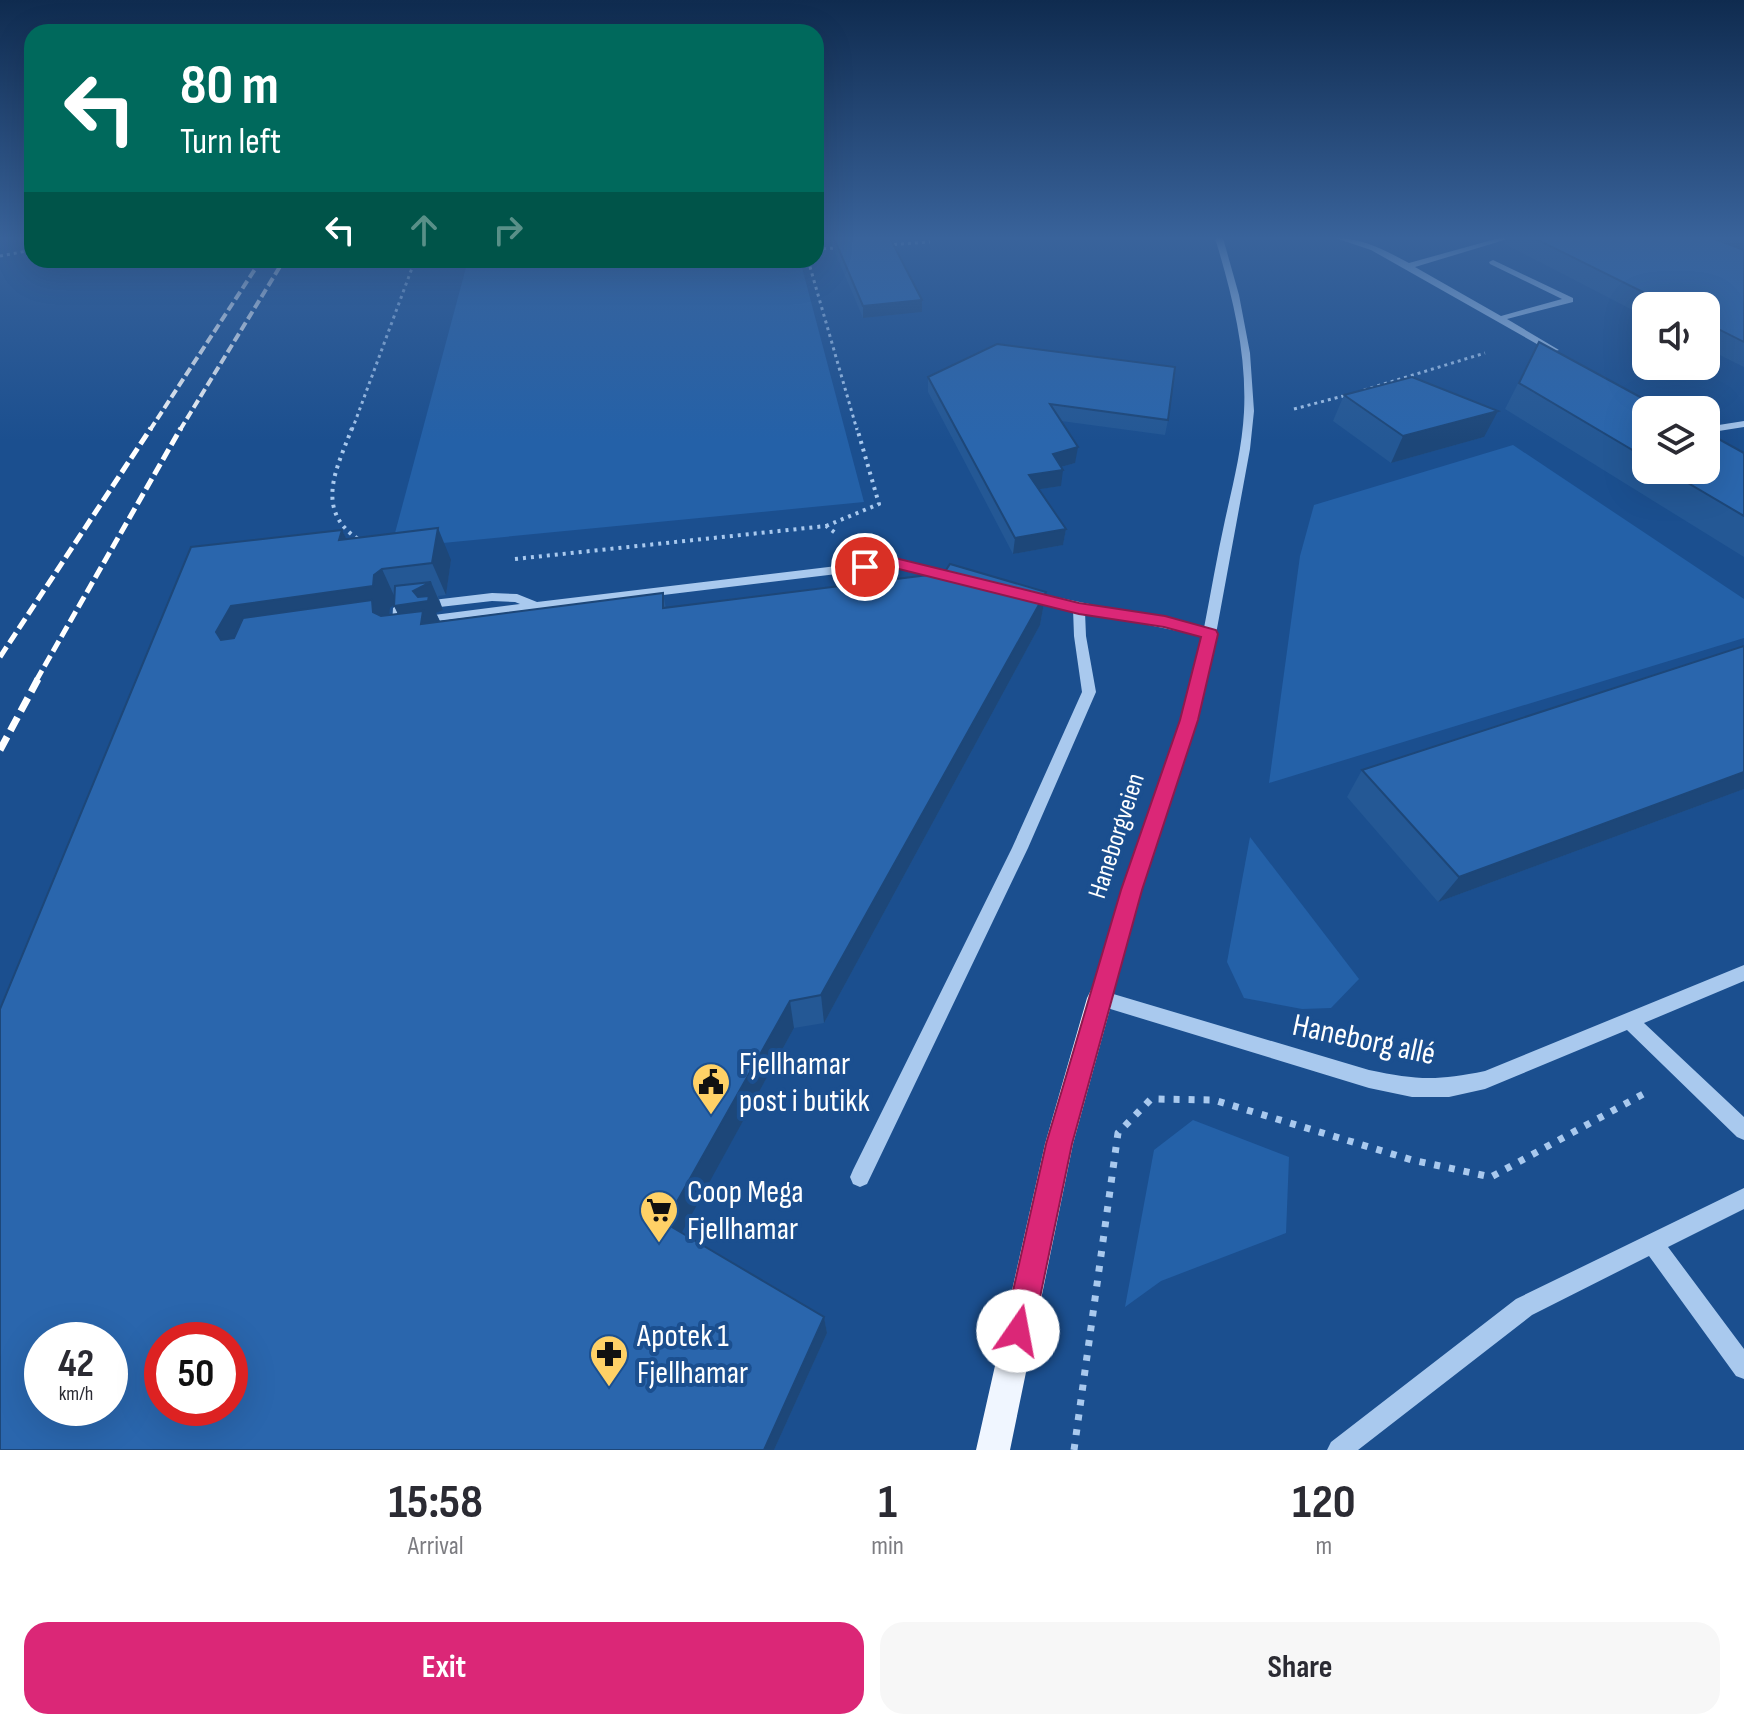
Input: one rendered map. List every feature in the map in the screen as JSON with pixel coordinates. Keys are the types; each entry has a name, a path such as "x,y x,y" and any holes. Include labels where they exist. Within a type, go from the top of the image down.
{"main road":[{"name":"Haneborgveien","path":"993,1450 1059,1144 1100,998"}],"street":[{"name":"Haneborgveien","path":"1100,998 1132,890 1189,720 1210,634 1249,413 1237,306"},
{"path":"1475,306 1567,357"},
{"path":"1498,319 1549,306"},
{"path":"1720,429 1744,424"},
{"path":"434,619 895,563 972,582"},
{"path":"1018,593 1079,608 1165,621 1210,634"},
{"path":"492,597 517,598 536,607 515,621 494,627 397,642 399,608 492,597"},
{"path":"860,1177 1020,848 1089,692 1079,608"},
{"path":"382,626 398,624"},
{"name":"Haneborg allé","path":"1100,998 1336,1069 1412,1088 1449,1088 1526,1066 1744,973"},
{"path":"1629,1020 1744,1130"},
{"path":"1339,1450 1524,1307 1744,1198"},
{"path":"1654,1245 1744,1368"}],"path":[{"path":"360,540 350,534 335,513 330,487 398,306"},
{"path":"501,561 826,526 879,504 821,306"},
{"path":"1294,409 1494,350"},
{"path":"826,526 895,563"},
{"path":"1074,1450 1118,1133 1151,1099 1214,1100 1412,1160 1491,1177 1683,1073"}],"shaded area":[{"path":"456,306 812,306 864,502 391,548"},
{"path":"1513,445 1744,599 1744,638 1269,783 1300,556 1314,505"},
{"path":"1250,837 1359,979 1331,1008 1302,1009 1244,998 1227,962"},
{"path":"1193,1120 1289,1157 1286,1233 1161,1281 1125,1307 1154,1150"}],"building":[{"path":"1720,306 1744,306 1744,342 1720,330"},
{"path":"1539,342 1638,396 1632,396 1632,450 1519,383"},
{"path":"997,344 1175,367 1168,420 1050,404 1078,447 1053,454 1063,470 1029,475 1066,529 1015,538 928,377"},
{"path":"1412,377 1498,411 1403,436 1344,395"},
{"path":"1720,440 1744,453 1744,516 1690,484 1720,484"},
{"path":"438,528 432,563 382,569 374,575 373,586 231,606 216,632 221,640 234,638 243,618 372,600 373,612 381,616 423,611 421,624 663,593 663,608 944,573 950,564 1046,592 821,995 790,1001 665,1223 824,1317 764,1450 0,1450 0,1009 191,547 342,530 339,540"},
{"path":"431,582 413,591 418,597 429,596 428,601 394,606 395,586"},
{"path":"1744,646 1744,772 1459,877 1362,770"}],"railway":[{"path":"150,430 231,306"},
{"path":"180,430 256,306"},
{"path":"0,657 151,428"},
{"path":"36,681 181,428"},
{"path":"0,750 38,679"}],"place":[{"name":"Fjellhamar post i butikk","path":"711,1116"},
{"name":"Coop Mega Fjellhamar","path":"659,1244"},
{"name":"Apotek 1 Fjellhamar","path":"609,1388"}],"route":[{"path":"865,567 895,563 1079,608 1165,621 1210,634 1189,720 1132,890 1059,1144 1018,1331"}]}
